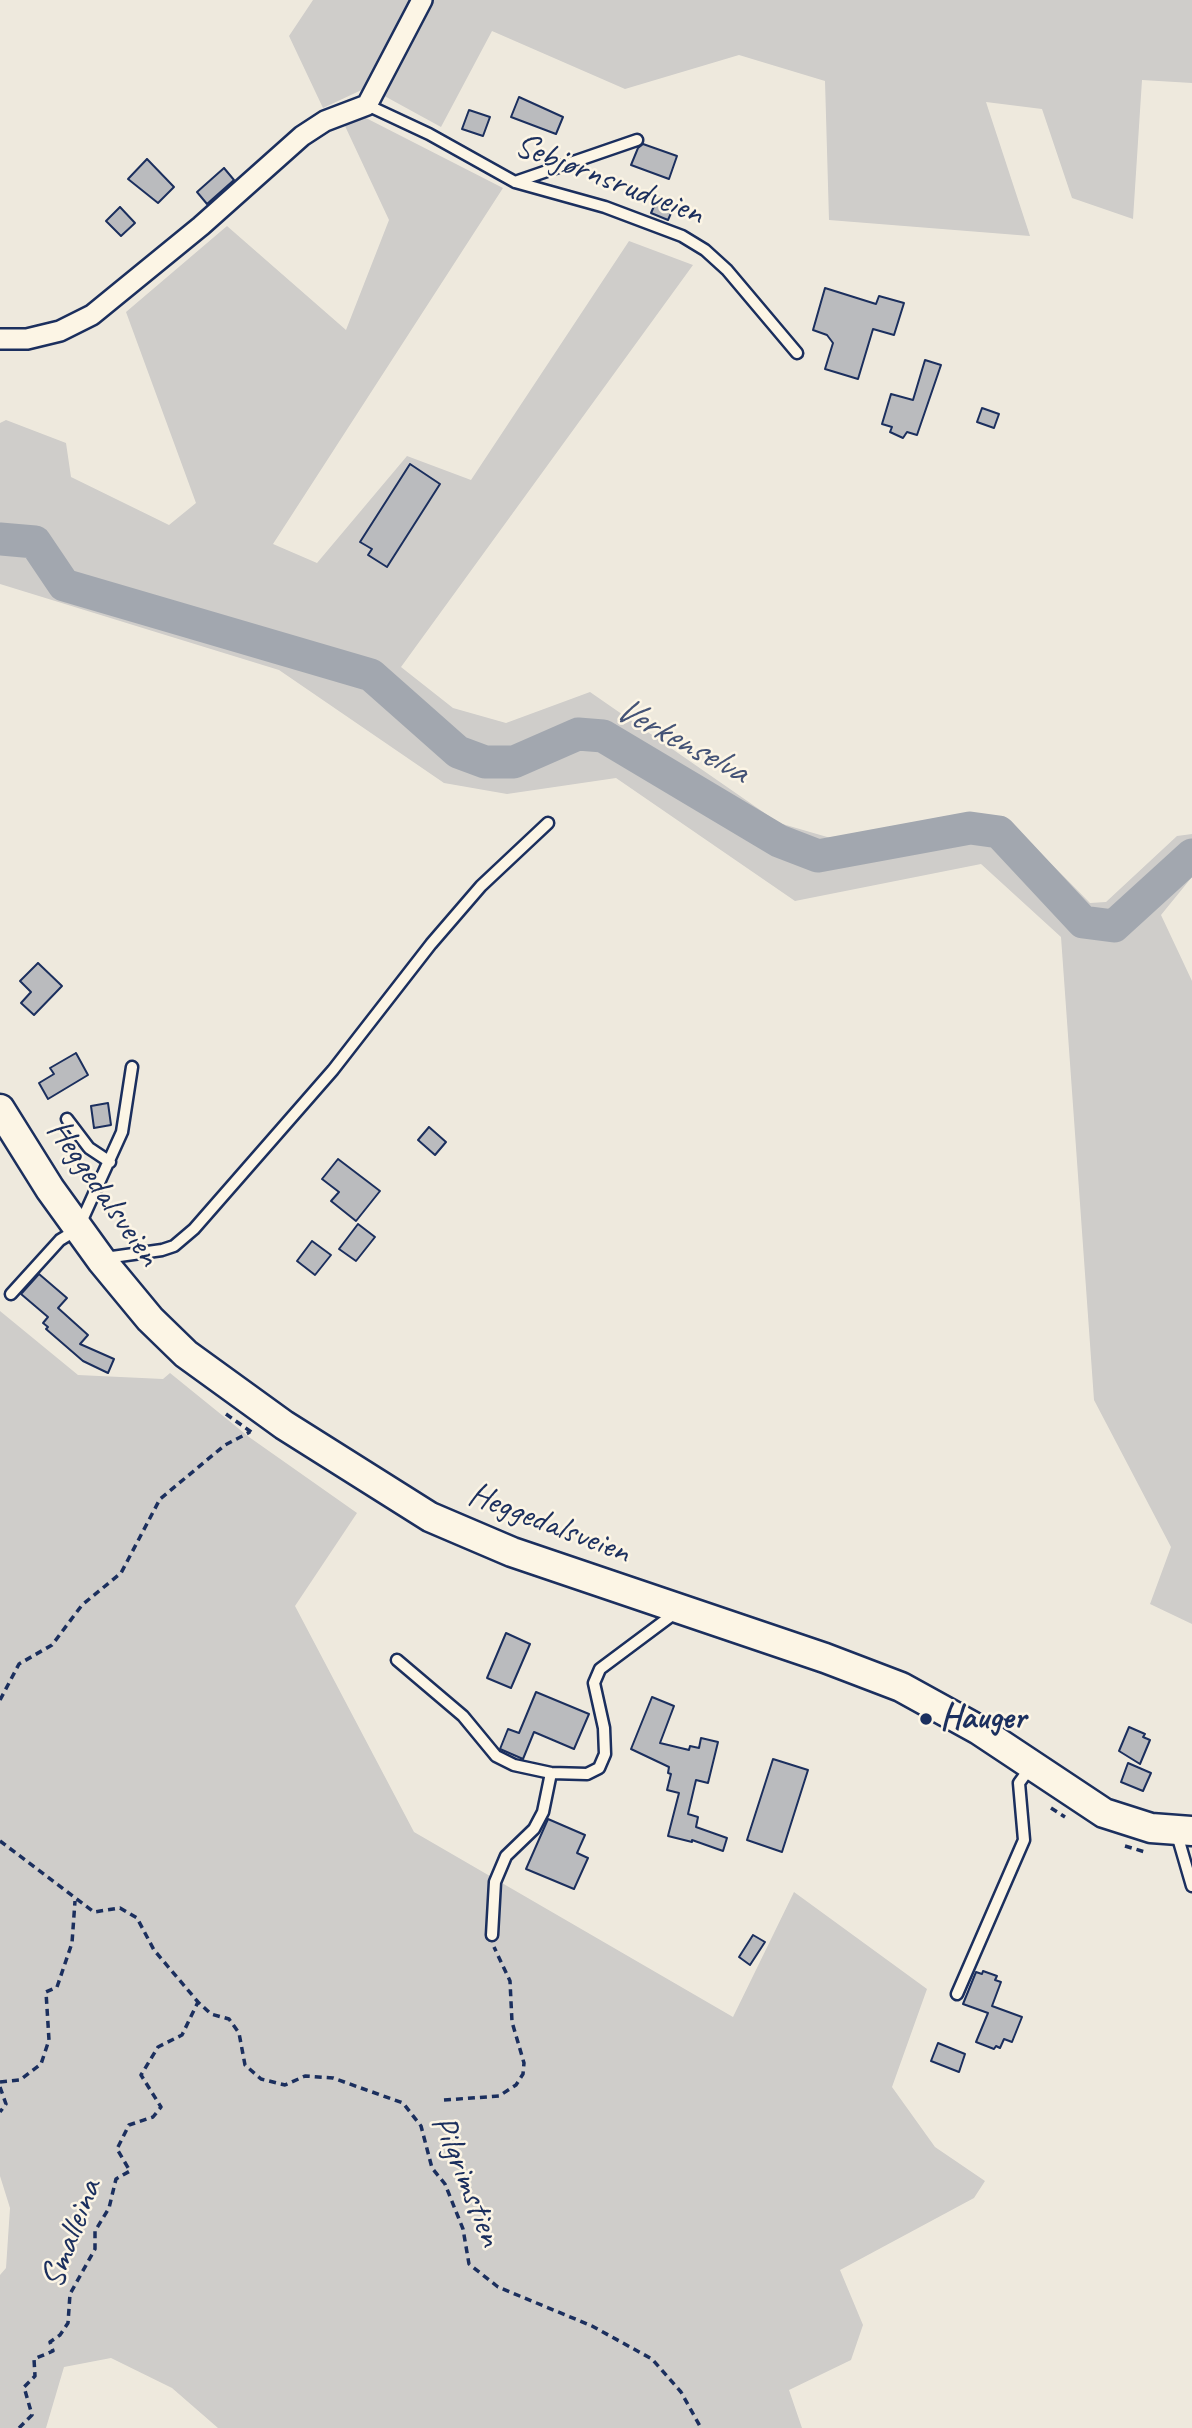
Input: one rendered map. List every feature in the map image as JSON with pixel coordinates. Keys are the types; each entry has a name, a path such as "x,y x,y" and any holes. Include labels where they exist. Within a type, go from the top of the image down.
{"main road":[{"name":"Heggedalsveien","path":"0,1109 78,1229 150,1319 219,1381 430,1517 512,1552 825,1658 901,1687 941,1707 1104,1812 1141,1825 1184,1831"}],"street":[{"path":"0,339 27,339 60,331 92,314 201,226 302,136 325,121 367,105 422,0"}],"lane":[{"name":"Sebjørnsrudveien","path":"367,105 429,134 515,182 604,207 682,236 705,250 726,270 796,353"},
{"path":"515,182 637,140"},
{"path":"102,1261 108,1256 162,1250 174,1246 194,1229 333,1070 430,944 481,886 548,822"},
{"path":"11,1294 60,1240 78,1229 110,1162 128,1107 132,1067"},
{"path":"67,1119 89,1148 110,1162"},
{"path":"397,1660 463,1716 496,1756 514,1765 551,1773 587,1774 599,1768 605,1754 604,1728 594,1683 600,1669 678,1610"},
{"path":"957,1994 1024,1840 1019,1783 1033,1765"},
{"path":"492,1935 495,1882 506,1856 534,1829 543,1812 551,1773"},
{"path":"1184,1831 1192,1886"}],"path":[{"path":"0,1700 19,1664 52,1645 82,1605 121,1573 160,1499 225,1445 250,1432"},
{"name":"Pilgrimstien","path":"0,1841 32,1863 75,1901 94,1912 120,1908 137,1918 154,1950 198,2002 211,2014 229,2019 239,2033 245,2065 261,2079 285,2085 305,2076 333,2078 403,2103 421,2126 432,2168 445,2183 463,2229 469,2264 498,2287 592,2326 652,2359 681,2392 701,2428"},
{"path":"0,2112 6,2104 0,2085 20,2080 41,2064 49,2040 46,1992 57,1987 72,1943 75,1901"},
{"path":"444,2100 499,2096 516,2085 523,2074 524,2063 512,2022 510,1981 495,1950 492,1935"},
{"name":"Smalleina","path":"19,2428 32,2415 24,2387 35,2376 34,2359 53,2351 50,2342 60,2335 68,2323 70,2294 95,2249 96,2231 109,2208 116,2179 130,2171 117,2149 129,2125 153,2117 161,2107 141,2075 158,2047 182,2035 198,2002"}],"shaded area":[{"path":"313,0 1192,0 1192,83 1142,80 1133,219 1072,198 1042,109 986,102 1030,236 829,220 825,81 739,55 625,89 492,31 441,127 368,87 323,108 289,36"},
{"path":"364,117 503,188 273,544 317,563 407,456 471,480 629,241 693,265 401,667 453,708 506,723 590,692 779,823 841,841 974,815 1008,820 1090,903 1106,902 1177,836 1192,834 1192,877 1161,915 1192,981 1192,1624 1150,1604 1171,1547 1094,1400 1061,937 981,864 795,901 616,778 507,794 444,783 279,670 0,584 0,423 6,420 66,443 71,477 169,525 196,503 126,312 227,226 346,330 389,220 345,126"},
{"path":"0,1311 78,1375 163,1379 170,1373 249,1437 357,1513 295,1606 414,1832 733,2017 794,1892 927,1989 892,2087 935,2147 985,2181 974,2198 840,2270 863,2325 851,2360 789,2390 802,2428 218,2428 172,2388 111,2358 64,2367 46,2428 0,2428 0,2275 6,2268 10,2208 0,2176"}],"building":[{"path":"519,97 563,117 556,134 511,117"},
{"path":"469,110 490,117 483,136 462,129"},
{"path":"643,144 677,156 669,179 631,165 638,148"},
{"path":"147,159 174,187 158,203 128,179"},
{"path":"224,168 234,180 207,204 197,192"},
{"path":"658,197 675,204 668,220 651,213"},
{"path":"120,207 135,223 121,236 106,221"},
{"path":"825,288 876,304 879,296 904,303 894,335 873,329 858,379 825,369 833,343 827,335 813,330"},
{"path":"925,360 941,365 917,435 907,432 903,438 890,432 892,427 882,424 891,394 913,400"},
{"path":"982,408 999,414 994,428 977,422"},
{"path":"410,464 440,484 387,567 368,555 372,549 360,542"},
{"path":"38,963 62,986 34,1015 21,1003 31,992 20,981"},
{"path":"76,1053 88,1075 48,1099 39,1083 54,1074 50,1068"},
{"path":"108,1103 111,1125 94,1128 91,1106"},
{"path":"429,1127 446,1142 435,1155 418,1140"},
{"path":"338,1159 380,1191 356,1221 331,1201 339,1192 322,1179"},
{"path":"358,1224 375,1237 356,1261 339,1249"},
{"path":"312,1241 331,1255 315,1275 297,1261"},
{"path":"39,1274 67,1298 58,1308 88,1335 80,1344 114,1359 108,1373 83,1361 46,1329 48,1327 43,1323 48,1317 21,1294"},
{"path":"506,1633 530,1644 511,1688 487,1678"},
{"path":"536,1692 589,1714 574,1749 534,1732 523,1759 500,1749 508,1729 519,1733"},
{"path":"652,1697 674,1706 660,1743 689,1750 690,1746 699,1748 701,1738 718,1742 708,1783 696,1780 688,1814 698,1817 696,1827 727,1838 723,1851 692,1840 668,1836 679,1793 667,1790 671,1774 668,1773 669,1767 631,1749"},
{"path":"1129,1727 1145,1734 1143,1737 1150,1740 1140,1764 1119,1751"},
{"path":"773,1759 808,1770 782,1852 747,1840"},
{"path":"1128,1763 1151,1773 1143,1791 1121,1782"},
{"path":"548,1819 585,1835 577,1853 588,1858 574,1889 526,1869"},
{"path":"753,1935 765,1942 750,1965 739,1957"},
{"path":"983,1971 997,1976 995,1980 1001,1982 992,2006 1022,2017 1012,2042 1004,2039 1000,2048 996,2046 994,2049 976,2042 988,2013 963,2004 976,1972 982,1974"},
{"path":"938,2043 965,2054 959,2072 931,2061"}],"waterway":[{"name":"Verkenselva","path":"0,539 35,542 64,585 371,675 458,752 485,762 514,762 578,734 603,736 779,841 818,856 970,828 999,832 1083,922 1114,926 1192,855"}],"place":[{"name":"Hauger","path":"926,1719"}]}
